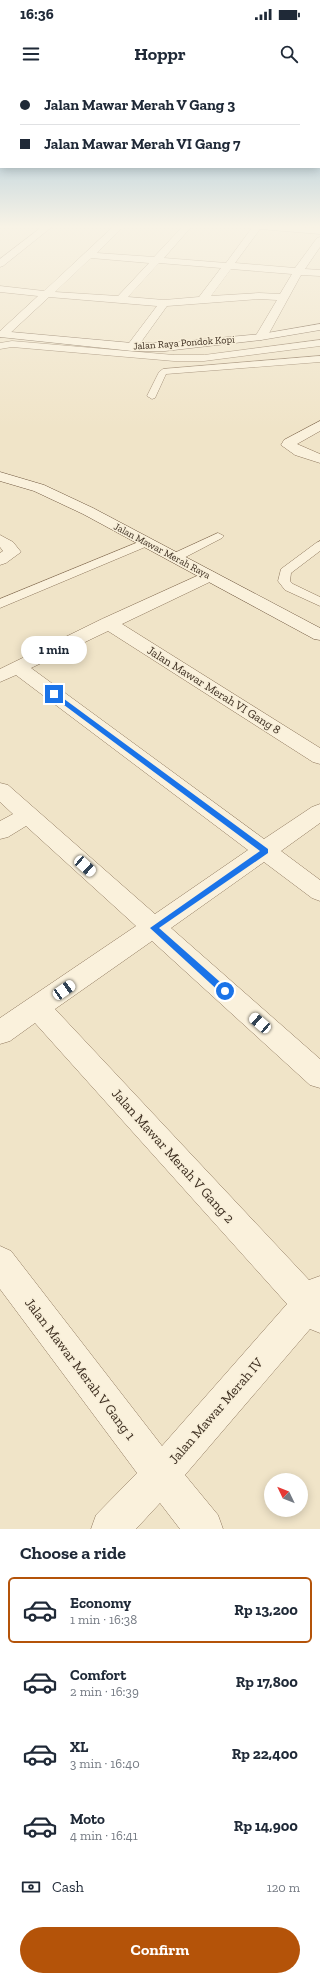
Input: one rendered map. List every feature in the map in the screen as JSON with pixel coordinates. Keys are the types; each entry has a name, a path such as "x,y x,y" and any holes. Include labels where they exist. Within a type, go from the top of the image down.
{"street":[{"path":"42,294 164,304 259,296 283,297"},
{"path":"1,338 45,294"},
{"path":"120,300 126,294"},
{"path":"202,301 207,294"},
{"path":"261,337 285,294"},
{"path":"132,347 164,304"},
{"name":"Jalan Raya Pondok Kopi","path":"1,338 132,347 166,347 261,337 320,327"},
{"path":"320,425 289,442 288,445 300,452 320,459"},
{"name":"Jalan Mawar Merah Raya","path":"0,476 39,488 88,511 320,635"},
{"path":"0,540 7,544 13,552 0,560"},
{"path":"208,576 9,672 265,851 320,892"},
{"name":"Jalan Mawar Merah VI Gang 8","path":"108,623 320,757"},
{"path":"0,790 320,1076"},
{"path":"0,1033 320,812"},
{"path":"0,831 28,815"},
{"name":"Jalan Mawar Merah V Gang 2","path":"38,1008 316,1304"},
{"name":"Jalan Mawar Merah V Gang 1","path":"0,1262 161,1475 204,1529"},
{"name":"Jalan Mawar Merah IV","path":"110,1529 316,1304"}],"lane":[{"path":"1,338 12,344 73,348 174,358 204,358 320,342"},
{"path":"152,396 163,372 174,358"},
{"path":"163,372 320,359"},
{"path":"174,558 218,536"},
{"path":"0,604 146,543"},
{"path":"320,545 286,572 284,581 289,587 320,602"}],"route":[{"path":"54,694 265,851 153,928 225,991"}]}
